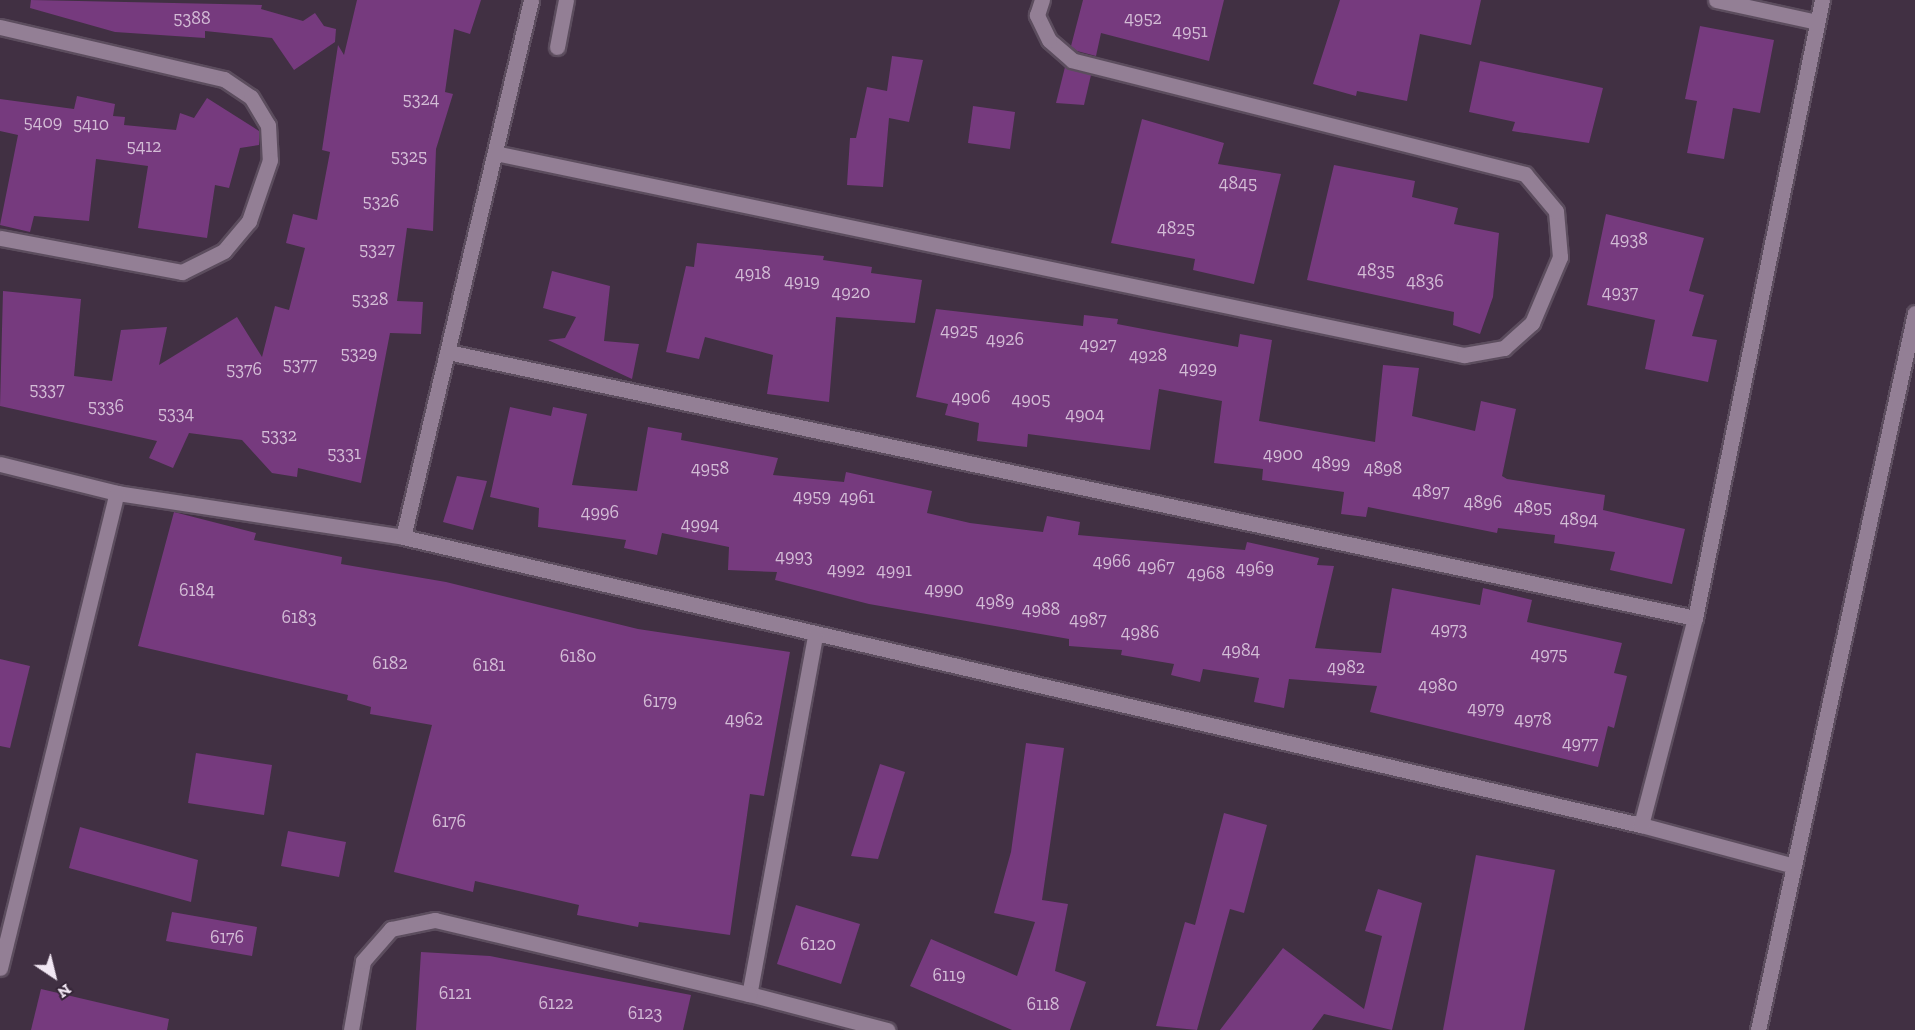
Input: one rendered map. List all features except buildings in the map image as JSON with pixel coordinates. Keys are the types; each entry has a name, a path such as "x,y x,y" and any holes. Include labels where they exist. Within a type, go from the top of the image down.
{"street":[{"path":"403,537 531,0"},
{"path":"557,47 566,0"},
{"path":"495,153 1464,354 1504,348 1532,323 1560,257 1556,211 1526,174 1072,60 1049,40 1037,15 1042,0"},
{"path":"1716,0 1817,22"},
{"path":"1641,825 1695,618 1822,0"},
{"path":"0,27 224,79 251,97 268,125 270,160 249,221 224,251 182,272 0,238"},
{"path":"1758,1030 1915,314"},
{"path":"448,352 1695,618"},
{"path":"0,464 117,493 403,537 815,636 1641,825 1794,866"},
{"path":"0,968 117,493"},
{"path":"749,994 815,636"},
{"path":"351,1030 363,961 391,929 435,920 749,994 887,1030"}]}
